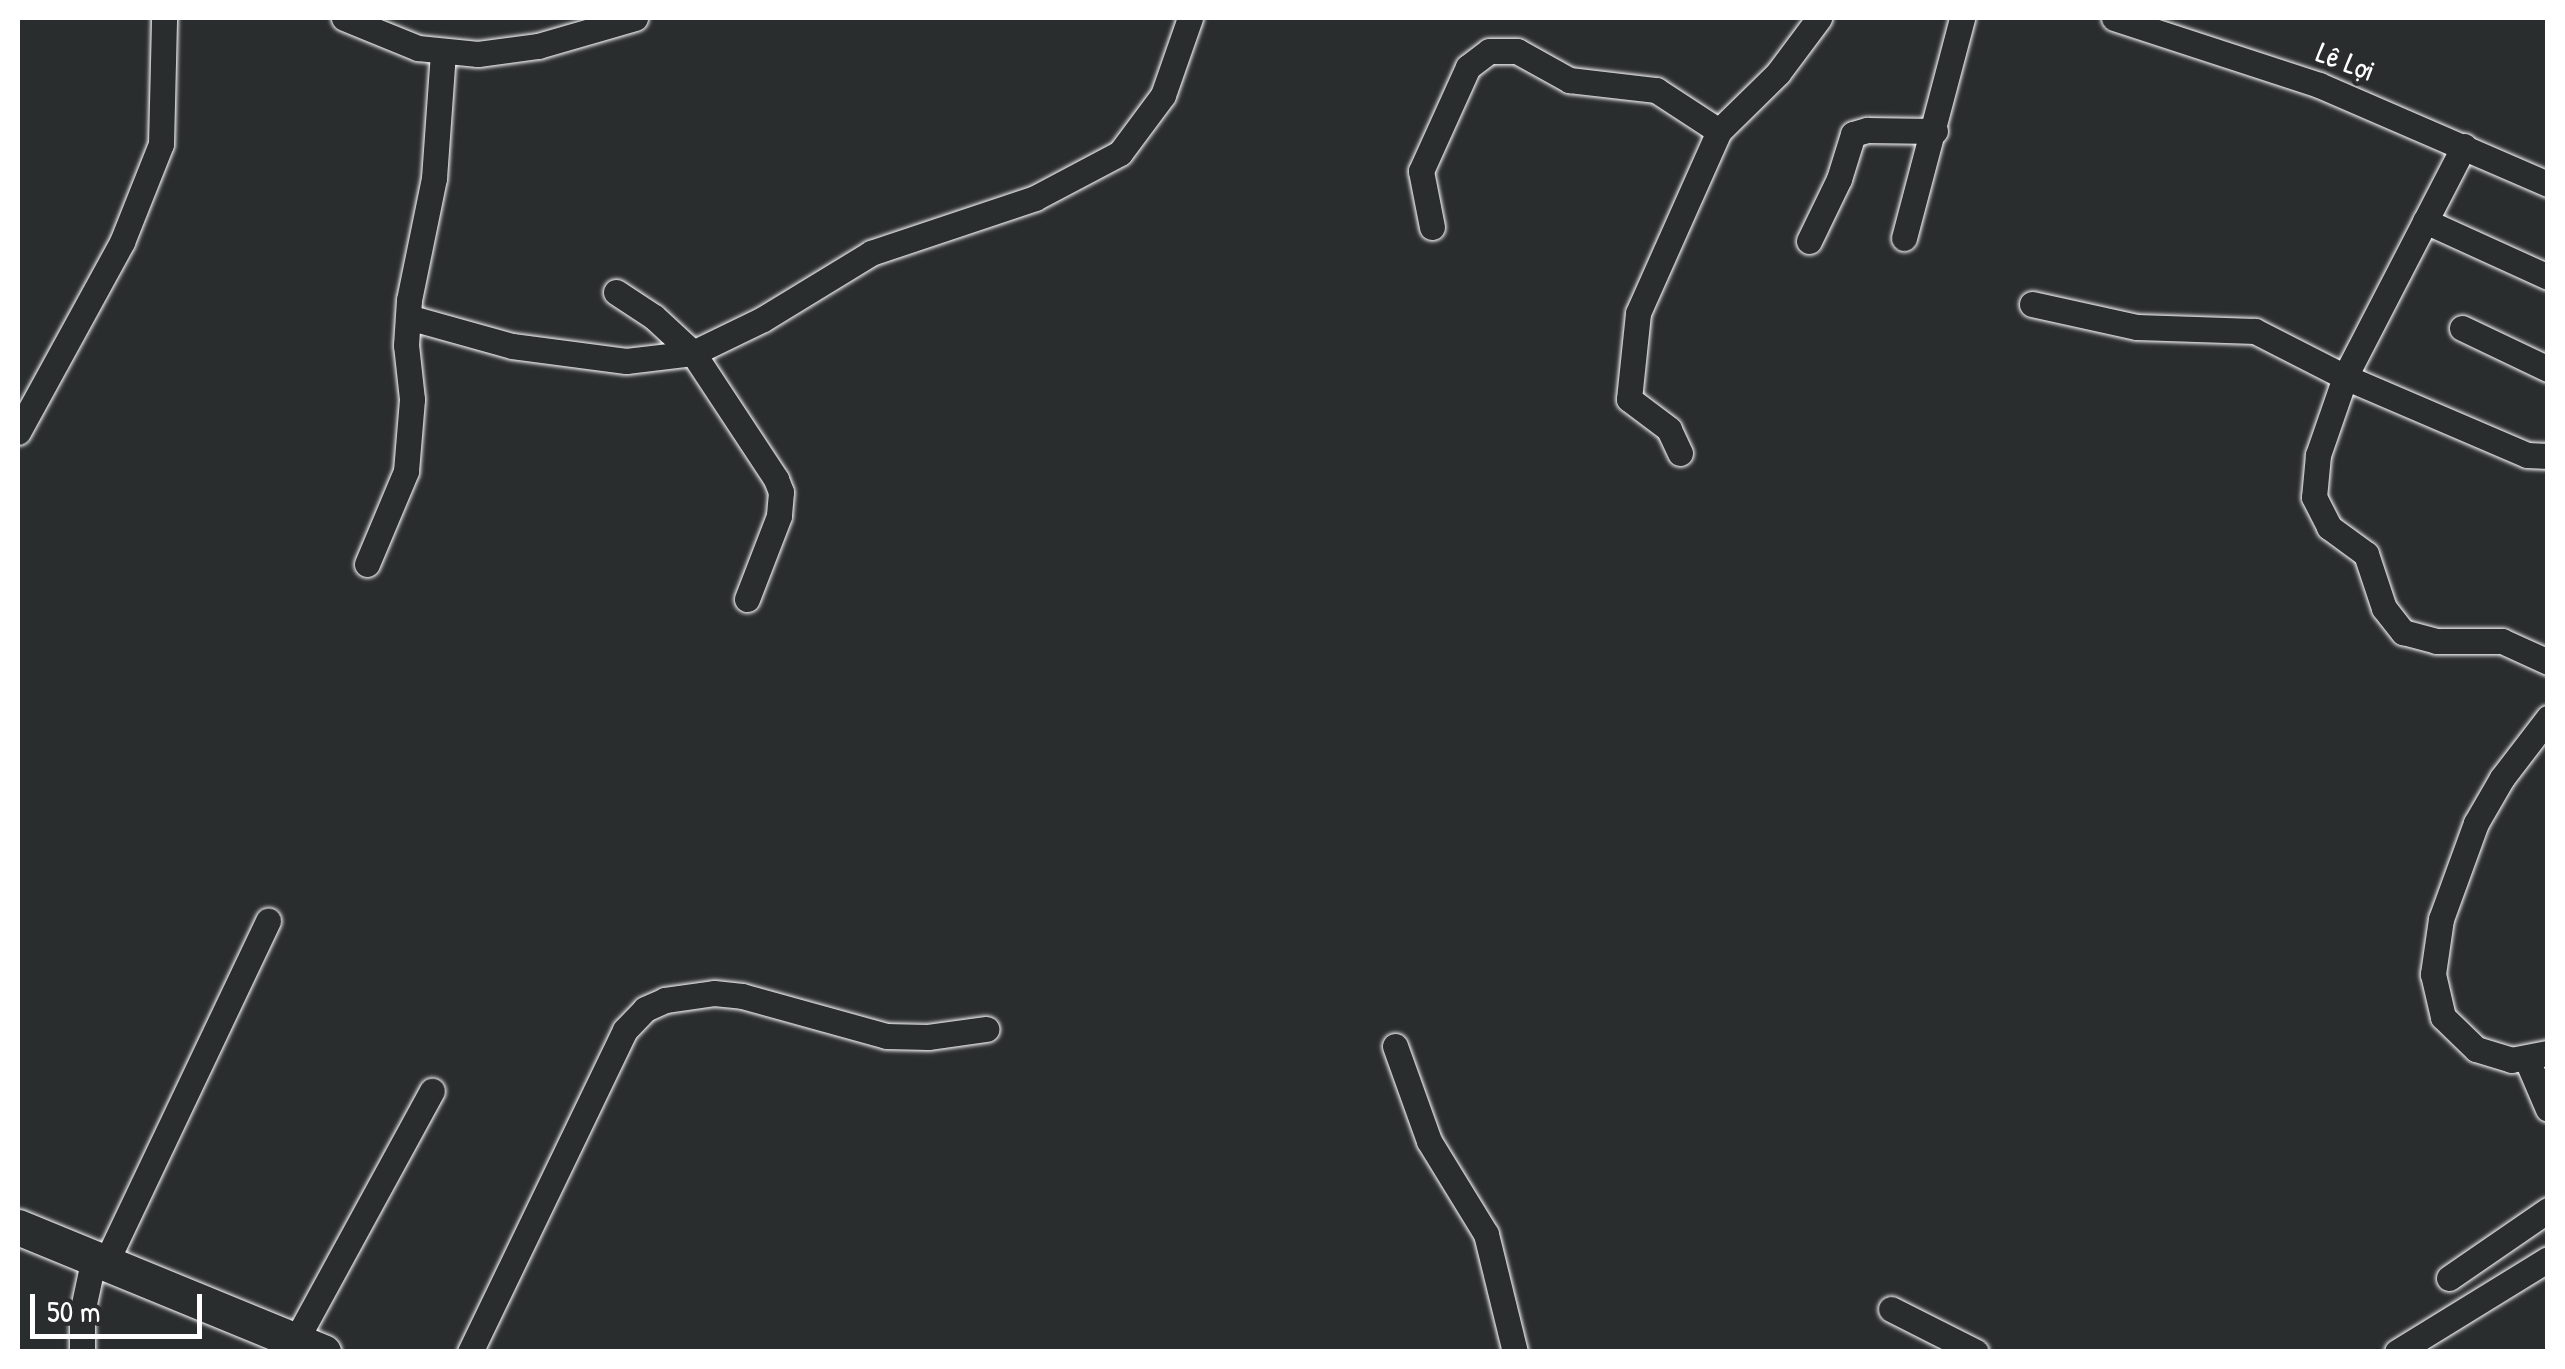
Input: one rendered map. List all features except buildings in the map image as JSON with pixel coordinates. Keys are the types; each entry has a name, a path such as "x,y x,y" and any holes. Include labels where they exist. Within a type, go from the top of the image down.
{"main road":[{"path":"18,1227 309,1346"}],"street":[{"path":"18,432 122,242 161,144 164,18"},
{"path":"344,18 403,43 444,53 510,52 636,18"},
{"path":"408,316 512,346 626,361 693,353 764,319 872,252 1034,198 1120,153 1162,95 1190,18"},
{"path":"1680,453 1664,425 1629,398 1629,377 1645,292 1719,132 1778,74 1818,18"},
{"path":"1904,238 1962,18"},
{"name":"Lê Lợi","path":"2114,18 2319,84 2548,184"},
{"path":"1432,227 1422,171 1468,68 1489,52 1517,51 1570,80 1656,90 1719,132"},
{"path":"367,564 406,471 412,398 408,316 434,178 444,53"},
{"path":"1809,241 1839,180 1854,134 1867,130 1935,132"},
{"path":"2464,146 2345,377 2318,455 2314,497 2329,527 2366,554 2392,621 2418,638 2502,641 2548,662"},
{"path":"2425,220 2548,277"},
{"path":"616,292 654,316 693,353 781,492 779,516 747,599"},
{"path":"2032,304 2136,326 2255,331 2345,377 2528,455 2548,456"},
{"path":"2462,328 2548,369"},
{"path":"2548,718 2502,778 2476,824 2451,886 2434,952 2436,999 2456,1034 2494,1056 2537,1056 2548,1109"},
{"path":"82,1352 82,1314 100,1260 268,921"},
{"path":"470,1352 626,1030 645,1009 665,1000 714,993 742,996 886,1036 928,1037 986,1029"},
{"path":"1395,1046 1428,1141 1486,1234 1515,1352"},
{"path":"309,1346 432,1091"},
{"path":"2449,1278 2548,1210"},
{"path":"2398,1352 2548,1259"},
{"path":"1891,1309 1976,1352"}]}
